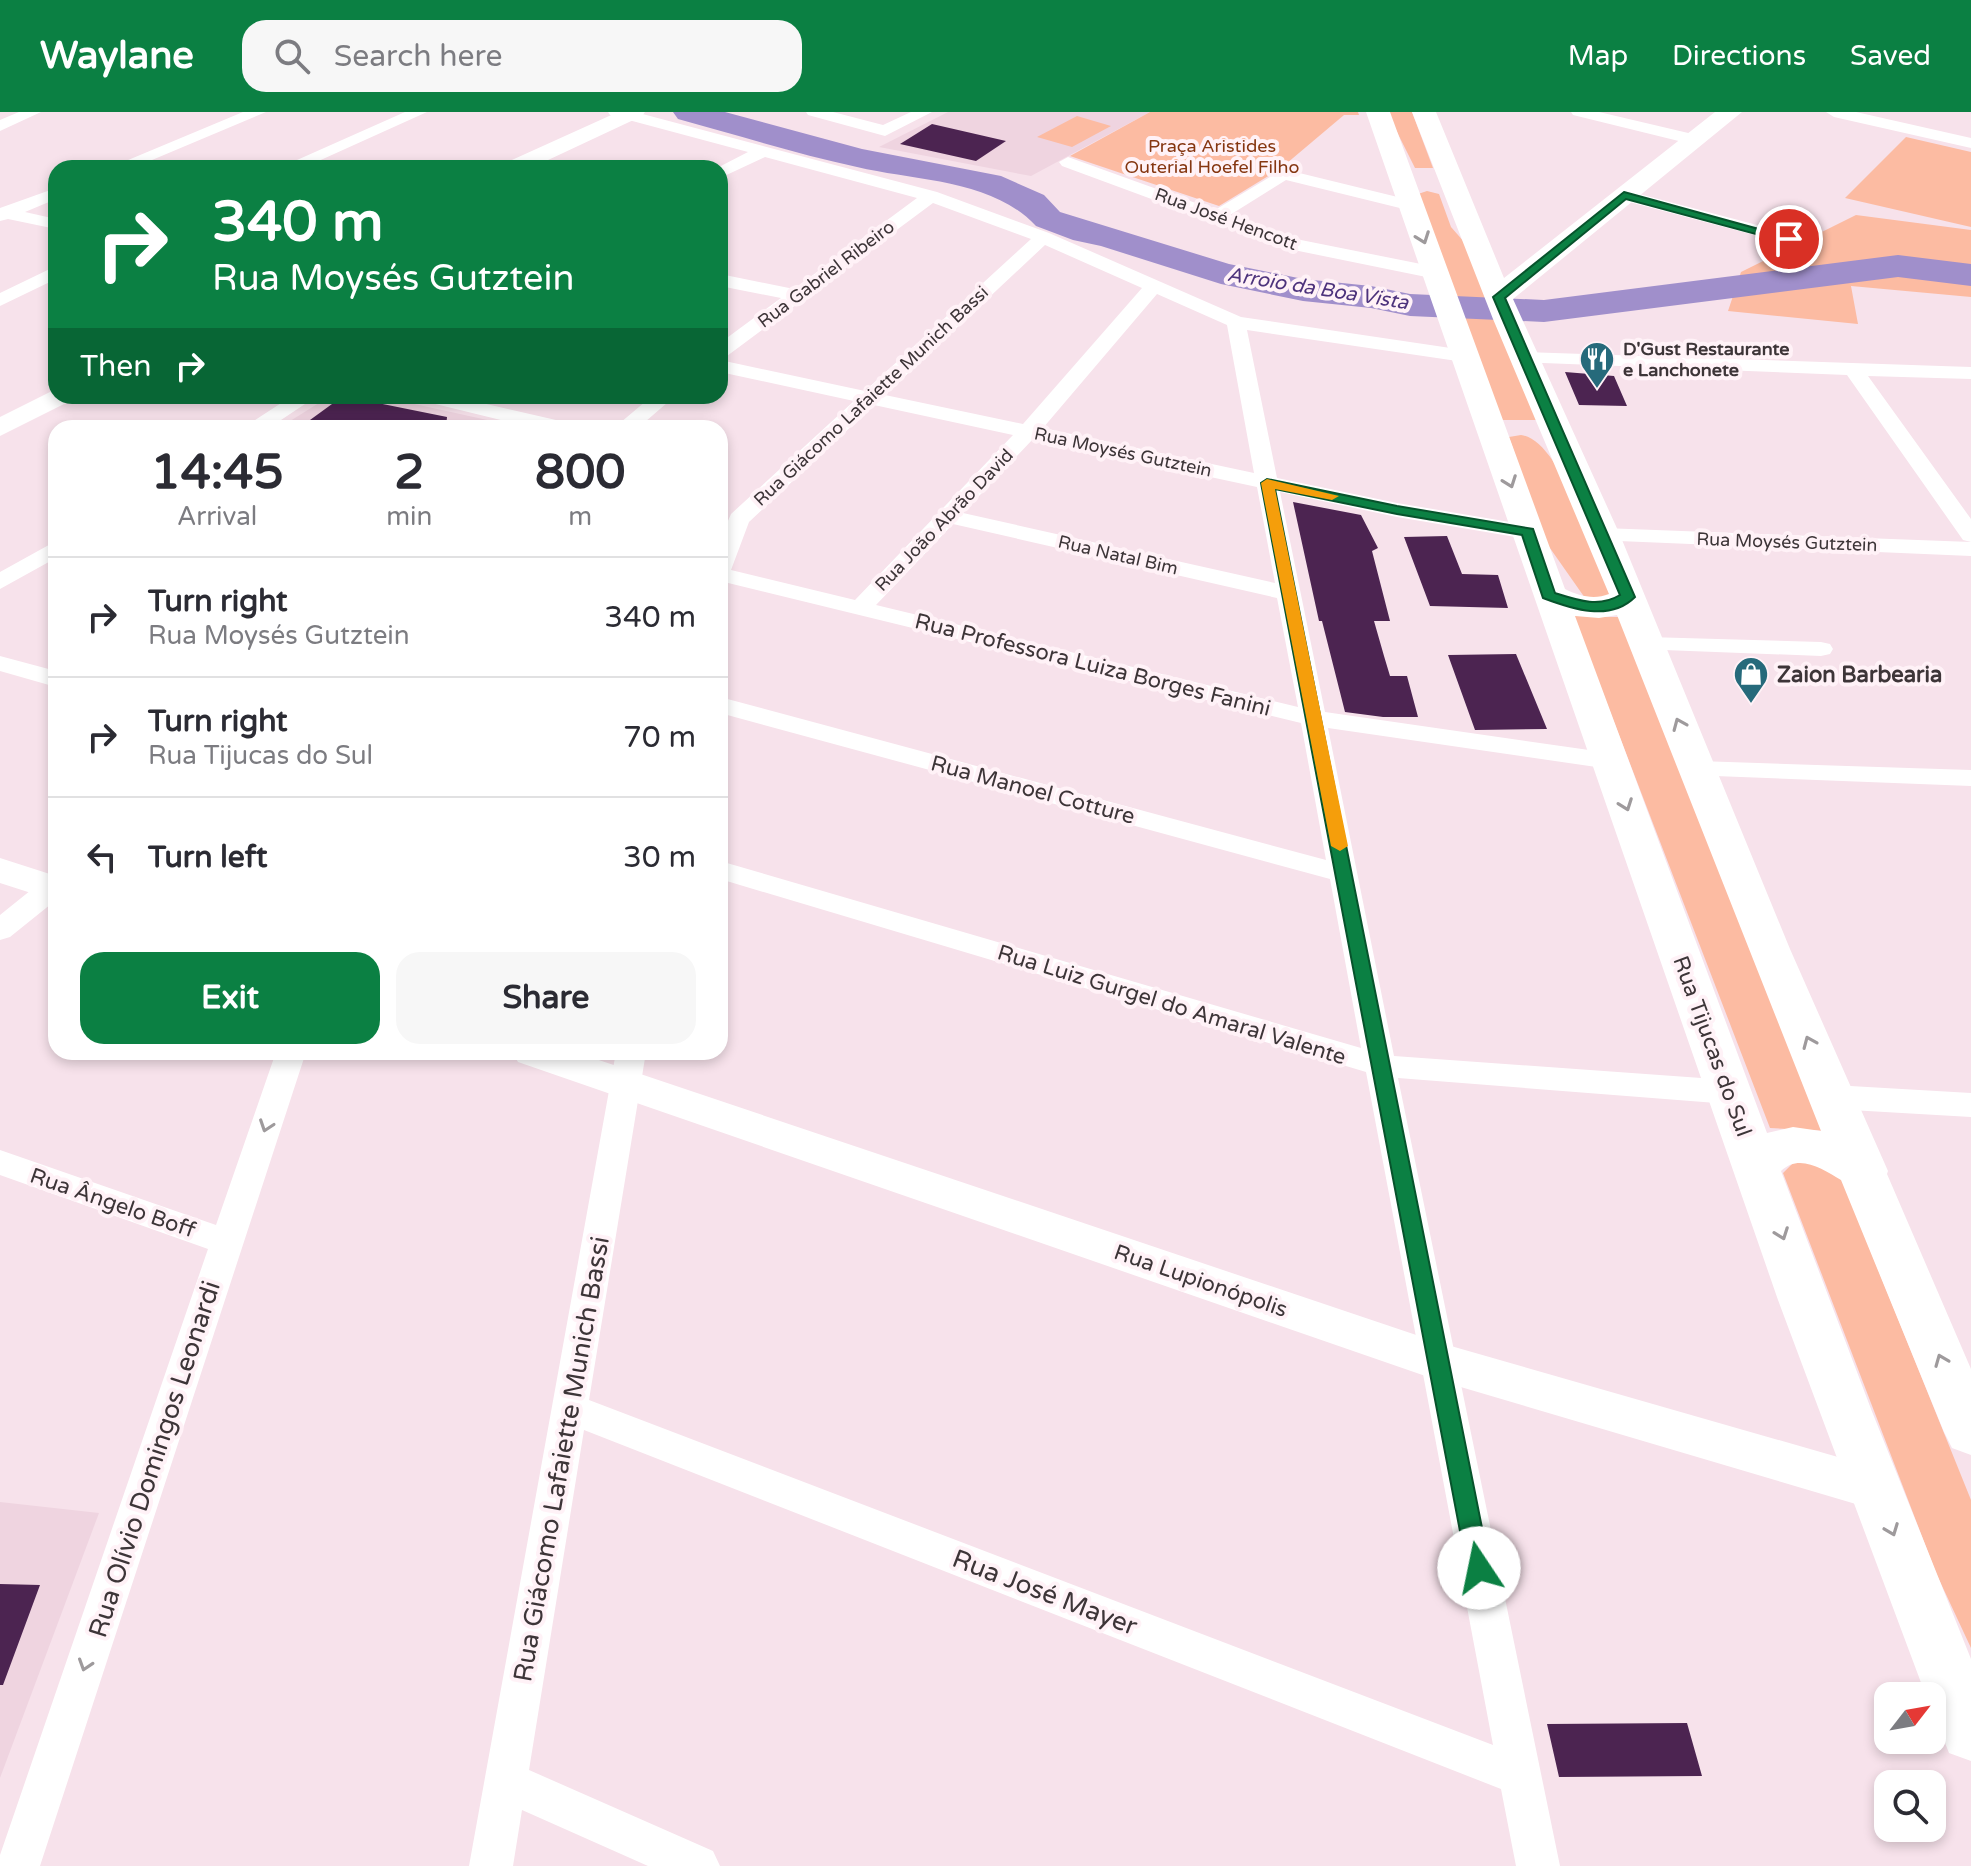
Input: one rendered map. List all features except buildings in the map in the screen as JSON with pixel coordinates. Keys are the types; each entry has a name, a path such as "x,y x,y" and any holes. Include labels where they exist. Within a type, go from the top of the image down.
{"main road":[{"name":"Rua Tijucas do Sul","path":"1378,112 1757,1169 1876,1489 1971,1732"},
{"path":"1424,112 1524,358 1603,535 1768,949 1833,1097 1971,1432"},
{"path":"1502,305 1552,251 1730,112"},
{"path":"1405,188 1450,178"},
{"path":"1474,237 1485,244 1513,252 1552,251"},
{"path":"1494,439 1504,431 1522,429 1545,432 1562,441"},
{"path":"1549,595 1569,604 1594,608 1614,605 1628,597"},
{"path":"1757,1169 1769,1152 1793,1144 1822,1148 1864,1171"}],"street":[{"path":"0,126 33,112"},
{"path":"138,160 258,112"},
{"path":"307,160 419,112"},
{"path":"814,112 885,131 924,112"},
{"path":"1579,112 1695,140"},
{"path":"1834,112 1971,143"},
{"path":"530,160 627,113 931,196 1043,237 1236,322 1449,311"},
{"path":"728,169 764,151"},
{"name":"Rua José Hencott","path":"1068,162 1291,244 1449,311"},
{"path":"1217,216 1283,174 1405,188"},
{"path":"1624,195 1789,239"},
{"path":"1,214 48,196"},
{"name":"Rua Gabriel Ribeiro","path":"728,346 931,196"},
{"path":"1,214 48,223"},
{"name":"Rua Giácomo Lafaiette Munich Bassi","path":"728,549 739,519 1043,237"},
{"path":"0,300 48,276"},
{"path":"728,282 797,295"},
{"name":"Rua João Abrão David","path":"860,608 1028,432 1154,286"},
{"path":"1236,322 1538,1866"},
{"path":"1524,358 1971,373"},
{"name":"Rua Moysés Gutztein","path":"728,368 1397,510 1528,532"},
{"path":"1854,371 1971,535"},
{"path":"0,428 48,402"},
{"path":"267,420 294,404"},
{"path":"460,404 527,420"},
{"path":"635,420 655,404"},
{"name":"Rua Natal Bim","path":"948,516 1289,593"},
{"name":"Rua Moysés Gutztein","path":"1603,535 1971,549"},
{"path":"0,582 48,553"},
{"name":"Rua Professora Luiza Borges Fanini","path":"728,573 1312,718 1610,761"},
{"path":"1647,644 1821,649"},
{"path":"0,663 48,677"},
{"name":"Rua Manoel Cotture","path":"728,707 1345,874"},
{"path":"1698,769 1971,778"},
{"path":"0,870 48,886"},
{"name":"Rua Luiz Gurgel do Amaral Valente","path":"728,872 1383,1066 1729,1092"},
{"path":"0,930 48,893"},
{"name":"Rua Olívio Domingos Leonardi","path":"18,1866 288,1060"},
{"name":"Rua Lupionópolis","path":"580,1060 628,1068 1437,1361 1876,1489"},
{"name":"Rua Giácomo Lafaiette Munich Bassi","path":"491,1866 628,1068"},
{"path":"1833,1097 1971,1105"},
{"name":"Rua Ângelo Boff","path":"0,1162 226,1242"},
{"name":"Rua José Mayer","path":"570,1408 1520,1776"},
{"path":"506,1781 698,1866"}],"shaded area":[{"path":"948,112 1150,112 1031,176 879,147"},
{"path":"317,404 414,404 488,420 292,420"},
{"path":"0,1502 99,1513 0,1778"}],"green space":[{"name":"Praça Aristides Outerial Hoefel Filho","path":"1150,112 1358,112 1359,115 1344,115 1280,169 1219,206 1070,156"},
{"path":"1387,112 1412,112 1433,168 1415,168"},
{"path":"1077,116 1111,126 1072,147 1037,137"},
{"path":"1906,137 1971,152 1971,227 1845,198"},
{"path":"1427,191 1439,194 1451,227 1465,243 1539,420 1502,420 1418,194"},
{"path":"1856,215 1971,230 1971,297 1851,286 1858,324 1728,311 1741,272"},
{"path":"1521,435 1536,442 1564,479 1611,598 1585,598 1545,541 1509,437"},
{"path":"1571,610 1601,617 1621,617 1828,1131 1770,1128"},
{"path":"1804,1161 1840,1175 1971,1500 1971,1648 1936,1573 1783,1173 1794,1162"}],"waterway":[{"name":"Arroio da Boa Vista","path":"689,112 859,158 989,183 1032,202 1048,219 1221,273 1303,290 1371,297 1410,305 1544,311 1898,266 1971,275"}],"slow traffic":[{"path":"1332,496 1267,483 1340,846"}],"place":[{"name":"D'Gust Restaurante e Lanchonete","path":"1597,390"},
{"name":"Zaion Barbearia","path":"1751,705"}],"route":[{"path":"1479,1568 1267,483 1397,510 1528,532 1549,595 1581,607 1614,605 1628,597 1498,297 1624,195 1789,239"}]}
